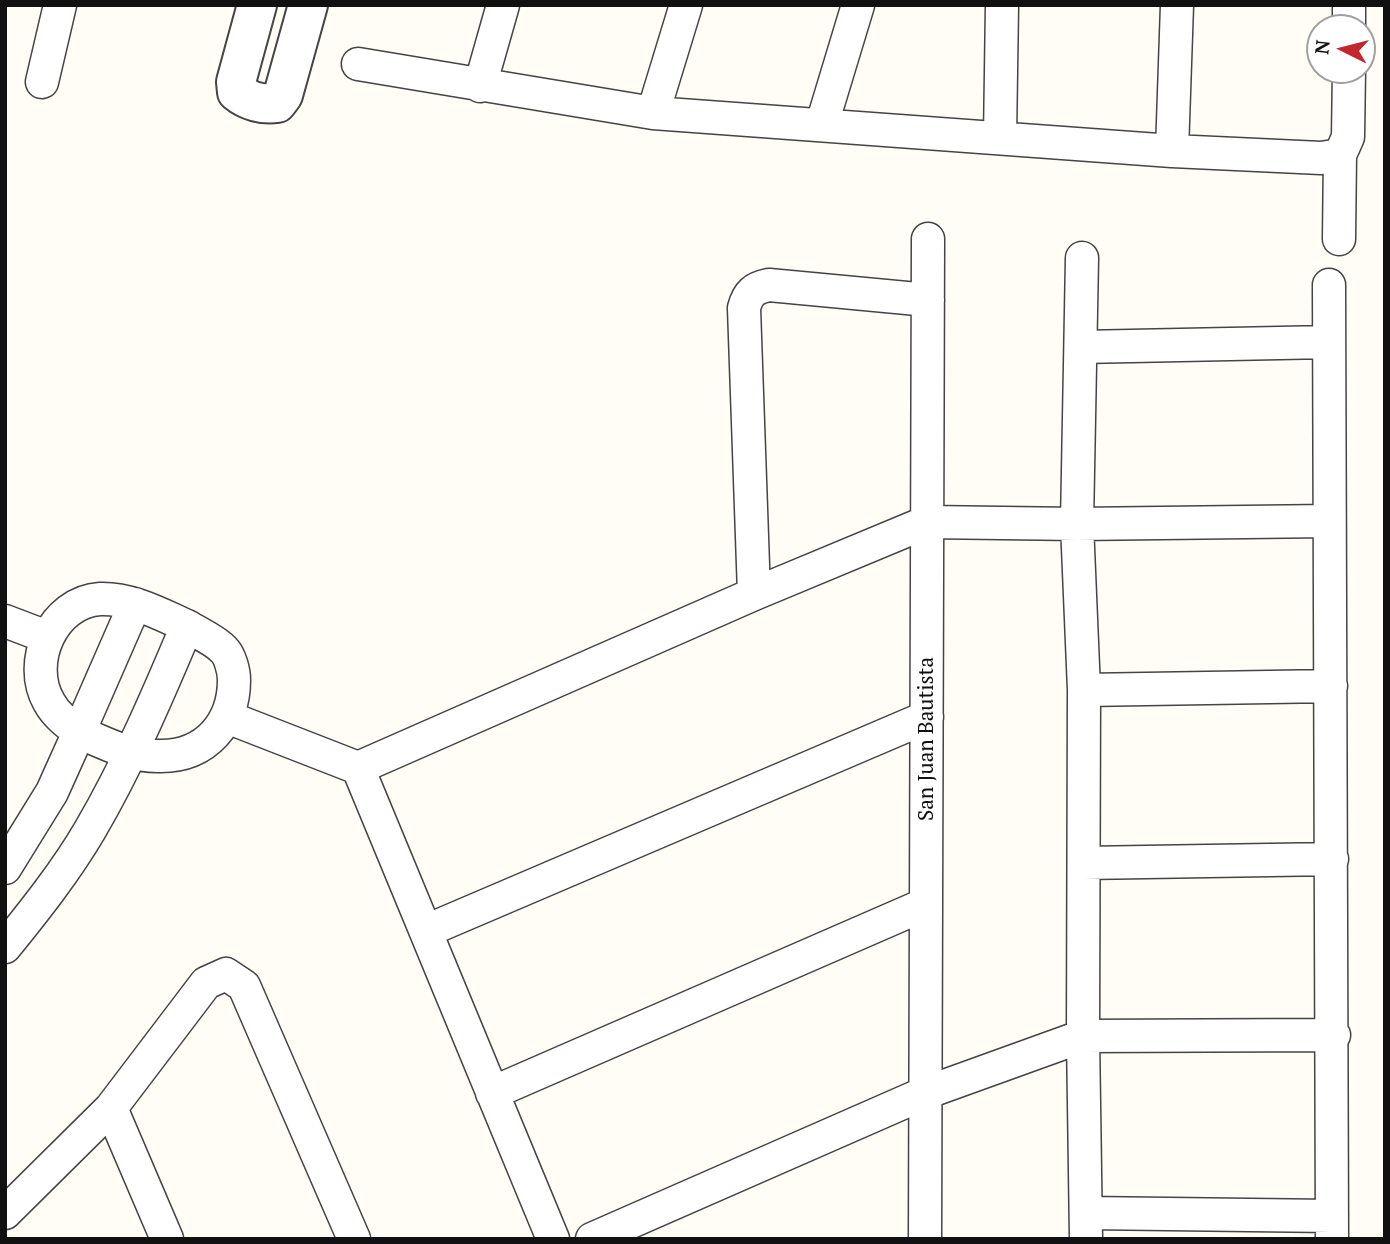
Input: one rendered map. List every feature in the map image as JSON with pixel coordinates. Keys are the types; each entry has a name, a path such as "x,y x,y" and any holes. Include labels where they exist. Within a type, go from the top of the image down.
{"street":[{"path":"42,82 60,5"},
{"path":"257,5 236,82 237,92 245,98 267,104 277,103 283,95 308,5"},
{"path":"480,86 503,5"},
{"path":"653,113 686,5"},
{"path":"822,124 858,5"},
{"path":"1000,138 1002,5"},
{"path":"1172,151 1177,5"},
{"path":"358,64 653,113 1172,151 1321,158 1340,155"},
{"path":"1339,239 1340,155 1348,137 1349,84"},
{"name":"San Juan Bautista","path":"925,1239 928,239"},
{"path":"1082,258 1077,524 1084,690 1083,1036 1086,1226 1332,1228 1334,1035 1329,285"},
{"path":"754,594 744,308 748,296 756,288 769,285 928,300"},
{"path":"1081,347 1329,342"},
{"path":"227,717 358,768 754,594 927,522 1329,522"},
{"path":"102,599 135,604 187,626 225,650 234,672 234,695 227,717 213,738 192,752 162,757 130,754 79,732 60,718 47,700 39,671 47,637 64,612 80,602 102,599"},
{"path":"5,869 52,792 135,604"},
{"path":"5,621 47,637"},
{"path":"5,947 33,913 90,831 130,754 187,626"},
{"path":"1084,690 1331,686"},
{"path":"425,931 927,717"},
{"path":"358,768 553,1239"},
{"path":"1084,863 1332,859"},
{"path":"492,1093 926,904"},
{"path":"5,1213 111,1108 206,983 226,974 244,986 354,1239"},
{"path":"592,1239 925,1093 1083,1036 1334,1035"},
{"path":"111,1108 167,1239"}]}
